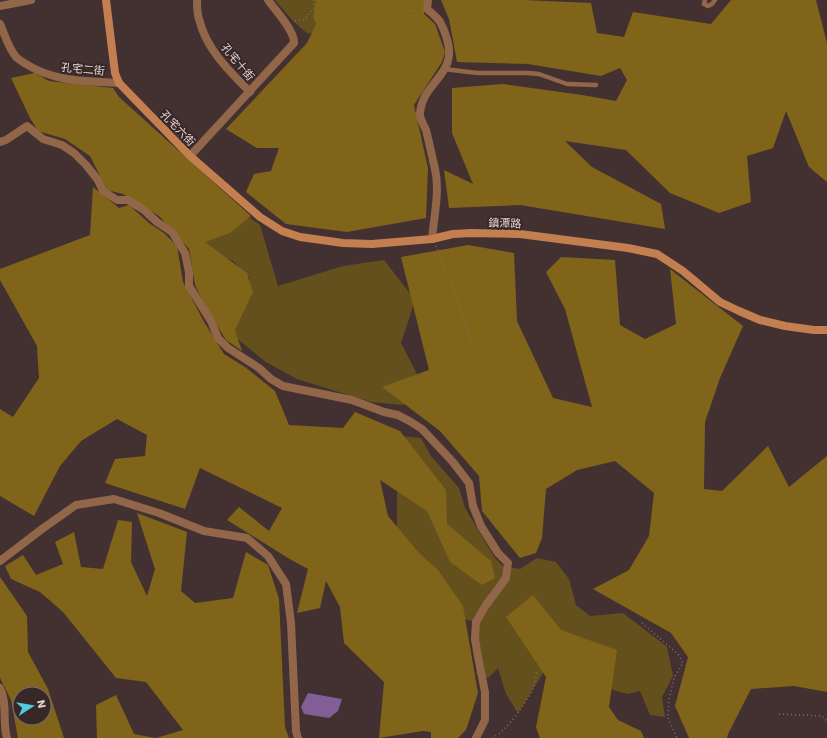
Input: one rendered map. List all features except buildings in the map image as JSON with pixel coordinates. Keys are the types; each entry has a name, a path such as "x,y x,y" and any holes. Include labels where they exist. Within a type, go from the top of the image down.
{"street":[{"path":"0,6 31,0"},
{"name":"孔宅六街","path":"106,0 115,73 119,83 190,156 294,43 294,39 287,26 268,0"},
{"name":"孔宅十街","path":"197,0 198,18 217,56 250,92"},
{"path":"428,0 427,9 439,19 448,43 449,59 430,89 419,114 425,129 436,170 436,193 432,239"},
{"name":"孔宅二街","path":"0,24 10,48 18,58 33,68 54,77 78,81 119,83"},
{"path":"0,142 6,140 27,126 43,139 62,145 74,152 98,180 103,191 117,200 128,200 144,210 157,222 172,232 185,253 189,272 189,286 211,321 218,338 228,348 283,386 352,400 384,412 398,415 411,422 422,429 469,483 473,506 481,526 498,553 508,563 506,578 476,622 478,658 485,692 485,720 476,738"},
{"name":"鎮潭路","path":"190,156 260,217 282,231 306,238 343,243 372,244 432,239 453,234 471,233 520,234 604,244 657,254 683,271 720,302 760,320 785,326 814,330 827,330"},
{"path":"0,561 76,505 114,499 159,513 204,531 247,538 268,556 286,584 291,623 296,731 298,738"},
{"path":"0,688 5,706 4,729 7,738"}],"lane":[{"path":"705,0 704,4 708,6 715,0"},
{"path":"444,69 477,73 539,74 567,84 596,85"}],"path":[{"path":"295,21 306,19 307,16 313,11 315,5 314,0"},
{"path":"432,239 442,258 472,343"},
{"path":"642,623 678,654 683,663 674,678 668,718 677,738"},
{"path":"492,738 499,735 518,713 532,690 537,673"},
{"path":"779,714 822,716 827,720"}],"shaded area":[{"path":"275,0 430,0 429,2 308,34 293,21"},
{"path":"316,0 426,0 424,14 435,24 445,52 442,62 414,105 428,168 426,218 347,232 286,224 246,192 254,174 271,171 279,148 257,148 226,129 307,43 316,24 313,17"},
{"path":"441,0 524,0 591,3 597,33 624,37 633,12 711,24 731,0 816,0 827,43 827,182 809,167 786,111 773,148 747,156 751,202 719,213 670,193 626,150 565,141 592,167 661,204 665,229 520,205 449,208 444,170 473,184 452,133 452,88 503,84 616,101 627,80 620,68 601,76 528,64 457,62 449,19"},
{"path":"35,73 49,81 113,88 119,97 251,216 230,233 205,242 247,273 253,292 235,330 242,351 226,340 203,302 195,285 189,249 159,216 123,194 107,190 90,156 65,139 38,131 30,118 11,78"},
{"path":"93,187 119,208 129,205 149,223 164,233 177,246 183,282 203,320 224,354 245,367 275,391 289,425 343,428 355,412 400,431 446,490 447,524 491,561 495,578 482,585 450,562 427,511 380,480 388,516 420,554 438,570 463,606 478,693 466,730 458,738 431,738 431,732 423,731 379,738 384,682 344,643 340,607 326,581 320,608 297,613 308,569 227,520 239,507 269,531 282,508 200,468 185,509 105,483 115,459 145,456 147,435 117,419 81,441 60,466 34,516 0,496 0,409 13,417 39,378 37,346 0,280 0,269 90,235"},
{"path":"239,210 260,225 278,286 343,266 384,260 415,300 401,343 419,378 418,402 402,405 371,402 297,379 266,362 229,332 242,311 250,278 233,261 193,242"},
{"path":"468,245 514,253 517,321 553,398 592,407 565,309 546,272 561,257 615,260 620,325 645,339 676,324 670,269 743,326 720,378 705,422 704,489 722,491 768,446 789,487 827,456 827,692 794,686 751,689 727,738 689,738 675,706 688,657 671,633 593,589 629,570 649,536 654,493 615,461 577,470 546,489 542,538 536,553 520,558 482,511 479,476 440,431 382,387 429,370 401,257"},
{"path":"401,436 421,438 431,456 459,488 465,508 495,558 503,566 520,569 537,558 556,562 569,579 576,605 590,616 623,613 667,647 673,676 662,697 665,717 650,715 640,691 627,694 604,687 557,651 518,713 506,694 498,668 488,678 475,673 481,670 476,622 452,616 397,531 397,489"},
{"path":"137,513 187,532 181,591 195,603 233,598 246,552 268,565 279,599 285,727 289,738 156,738 183,730 146,682 116,678 63,612 40,592 11,579 5,566 23,555 36,575 63,564 55,542 74,532 81,567 103,569 118,520 132,522 131,562 147,596 155,569"},
{"path":"0,577 27,616 28,652 46,686 12,686 12,705 11,700 0,678"},
{"path":"533,595 561,630 617,650 609,707 618,720 641,731 644,738 540,738 536,727 546,677 506,617"},
{"path":"308,693 342,699 338,711 329,718 304,714 301,707"},
{"path":"116,695 134,734 155,738 97,738 96,705"},
{"path":"52,701 64,738 18,738 16,726 52,726"}]}
